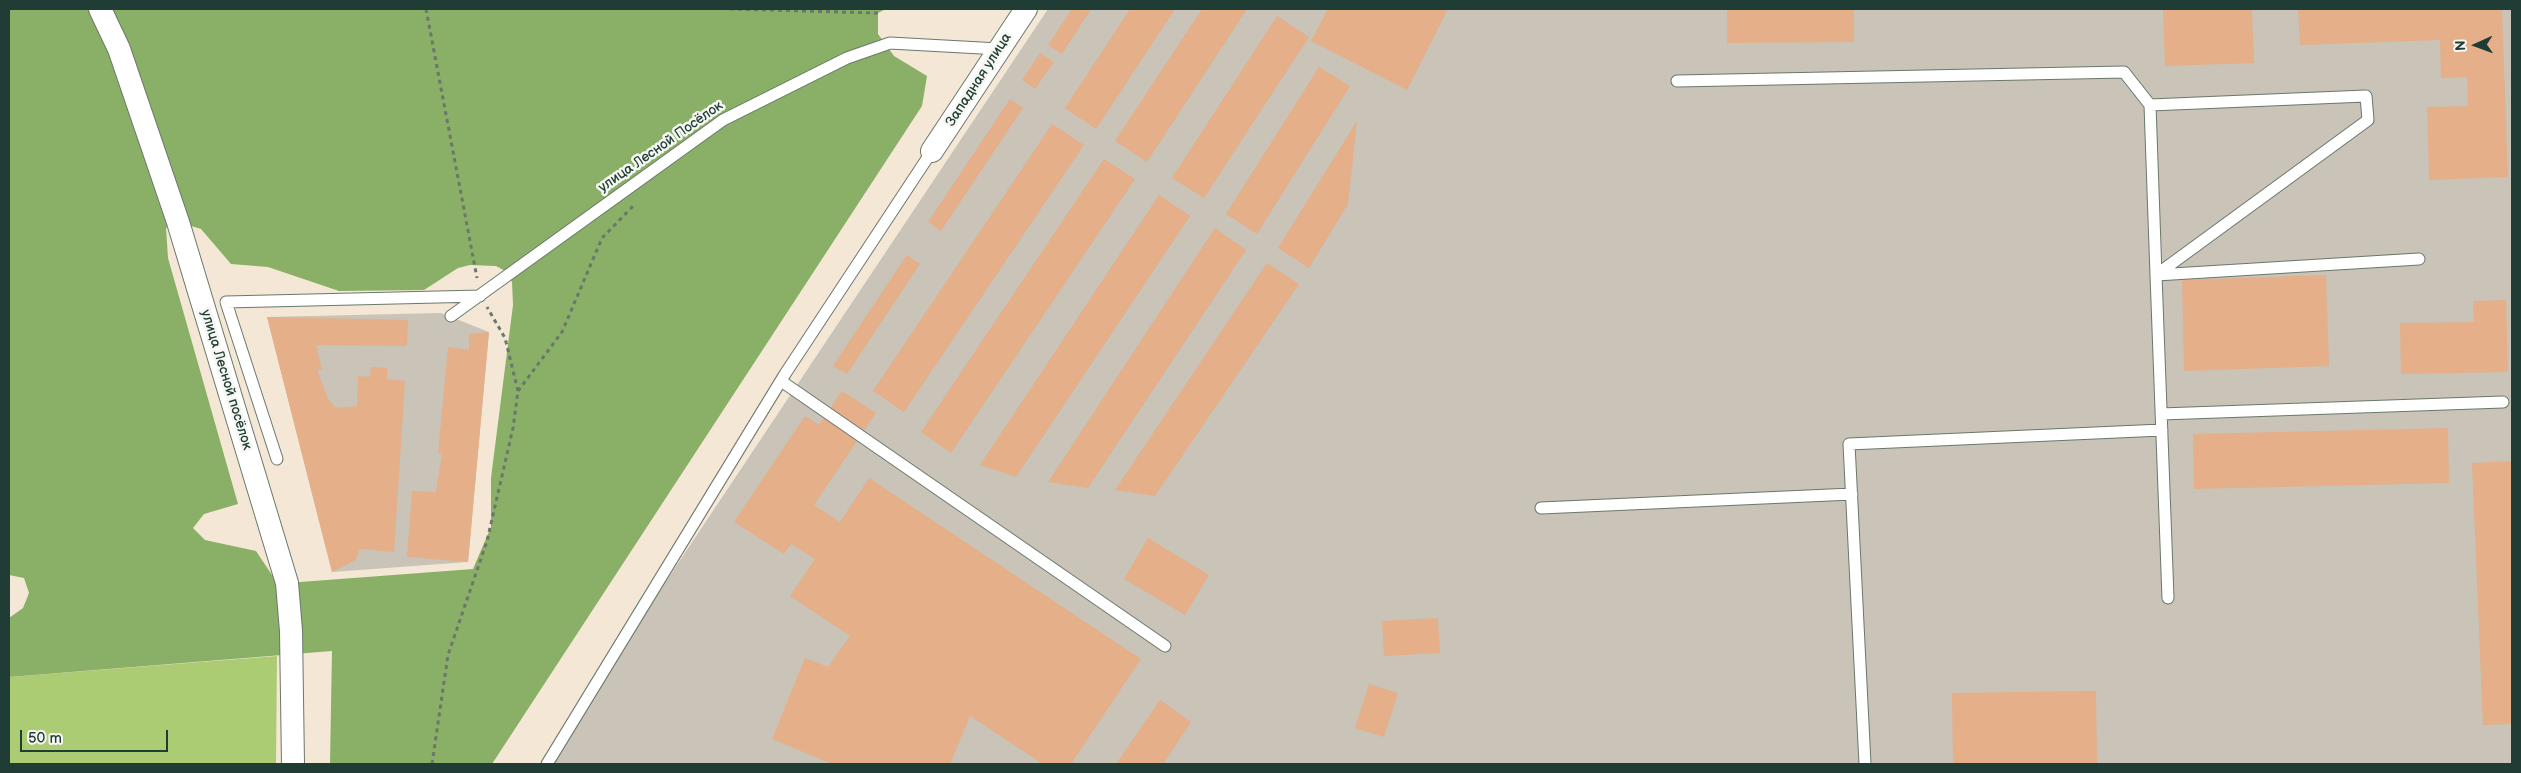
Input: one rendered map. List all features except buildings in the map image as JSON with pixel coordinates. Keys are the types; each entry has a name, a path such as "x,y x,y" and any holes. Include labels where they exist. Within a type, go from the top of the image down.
{"street":[{"name":"улица Лесной посёлок","path":"100,9 119,49 178,222 287,583 291,631 293,764"},
{"name":"Западная улица","path":"932,151 1026,9"}],"lane":[{"name":"улица Лесной Посёлок","path":"451,316 723,120 847,58 890,42 999,49"},
{"path":"1677,81 2124,72 2150,105 2168,598"},
{"path":"2150,105 2366,96 2368,120 2156,275"},
{"path":"547,764 781,381 932,151"},
{"path":"2156,275 2419,260"},
{"path":"202,302 480,296"},
{"path":"226,302 277,459"},
{"path":"781,381 1165,646"},
{"path":"2161,414 2503,402"},
{"path":"1865,764 1849,444 2162,430"},
{"path":"1540,508 1852,494"}],"path":[{"path":"426,9 480,296 506,338 518,391 513,428 487,541 448,655 432,764"},
{"path":"730,9 878,13"},
{"path":"518,391 562,332 602,238 635,204"}],"shaded area":[{"path":"1048,9 2512,9 2512,764 544,764"},
{"path":"441,313 489,332 468,562 332,572 267,317"}],"green space":[{"path":"9,9 886,9 878,13 878,34 894,56 927,76 922,106 492,764 330,764 332,651 9,677 9,618 23,608 29,593 24,578 9,575","holes":["178,222 201,229 231,264 268,267 339,291 424,290 458,268 470,265 496,266 507,272 512,282 513,305 491,478 491,527 473,569 287,583 276,581 256,551 205,540 193,528 204,514 238,504 168,258 166,228"]},
{"path":"277,656 276,764 9,764 9,677"}]}
